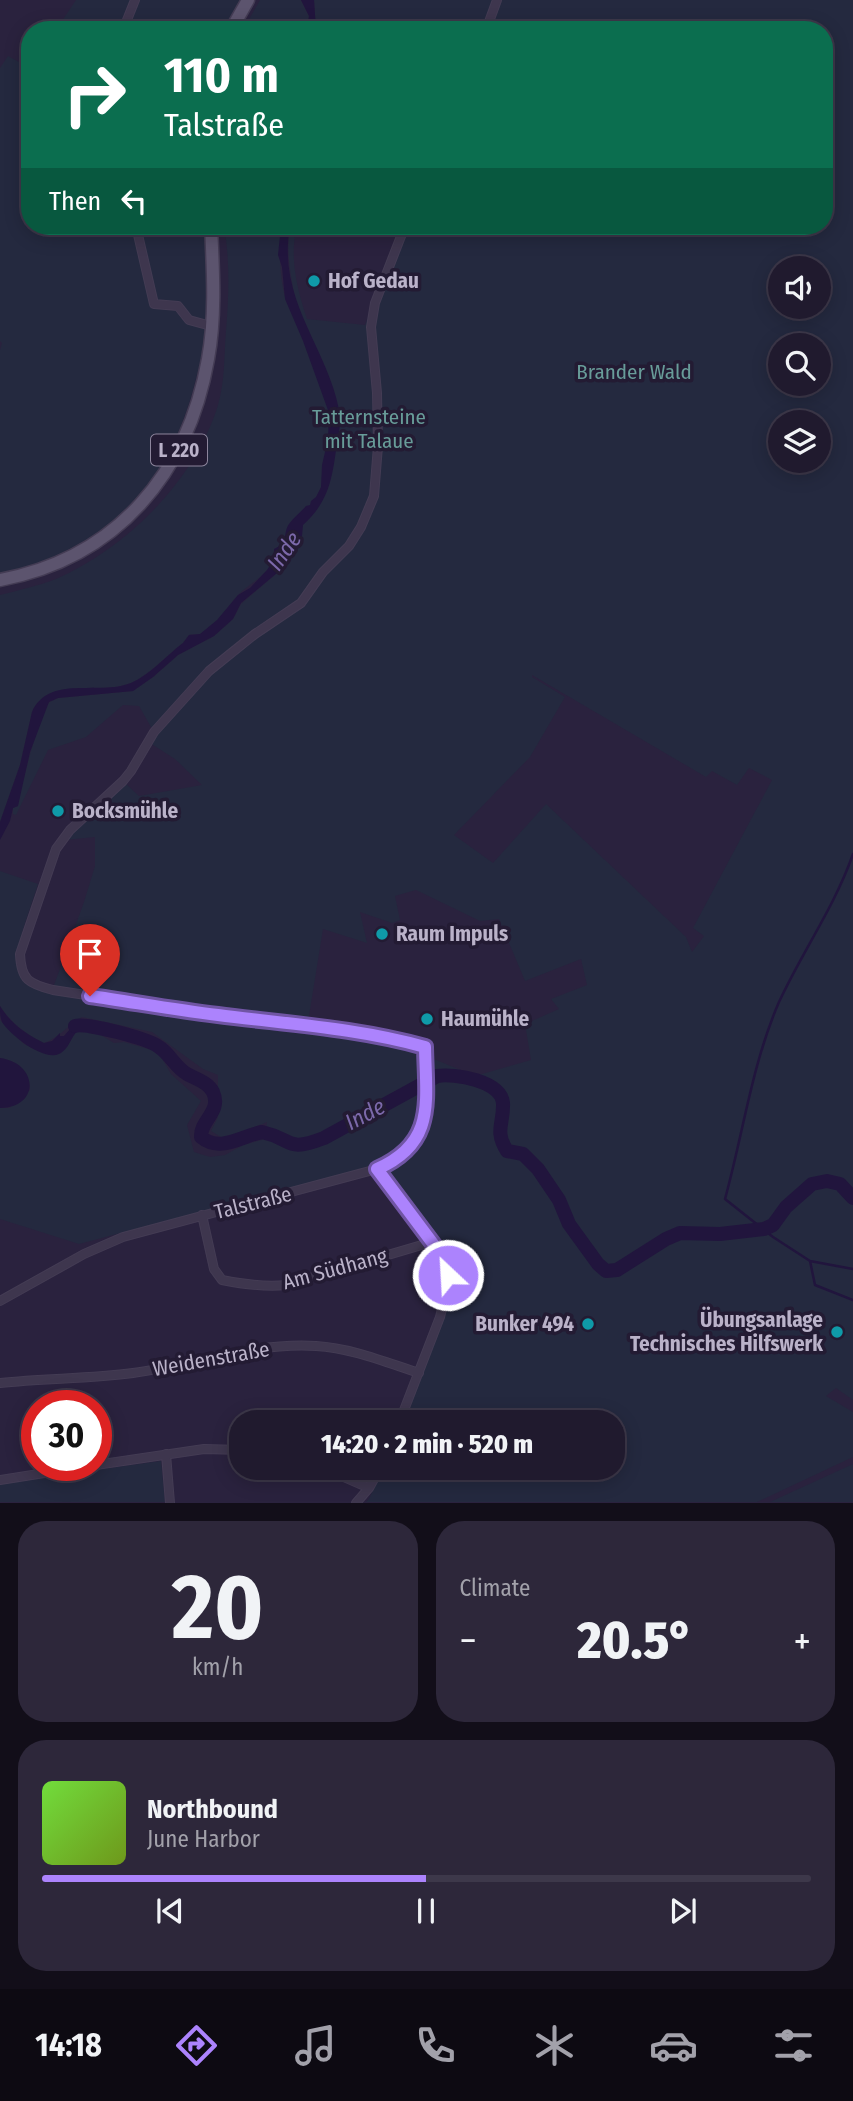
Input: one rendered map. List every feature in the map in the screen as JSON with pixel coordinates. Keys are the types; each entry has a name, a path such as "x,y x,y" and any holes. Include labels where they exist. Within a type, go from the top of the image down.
{"main road":[{"path":"236,21 248,0"},
{"name":"L 220","path":"0,580 40,570 94,542 139,506 160,482 176,456 197,410 209,357 212,326 211,235"}],"street":[{"path":"127,21 135,0"},
{"path":"490,21 498,0"},
{"path":"138,235 154,304 178,306 189,320 212,326"},
{"name":"Talstraße","path":"0,1301 80,1256 116,1240 377,1169 401,1156 417,1138 422,1126 425,1047 383,1036 216,1015 53,990 36,986 25,978 20,967 20,954 43,883 56,849 70,830 131,771 154,732 209,671 255,634 301,603 323,572 349,546 361,527 374,496 378,446 377,393 371,327 375,303 401,235"},
{"path":"377,1169 445,1263 448,1285 440,1317 404,1410"},
{"name":"Am Südhang","path":"202,1216 214,1269 222,1280 230,1281 286,1285 432,1242"},
{"name":"Weidenstraße","path":"0,1383 137,1372 242,1350 278,1346 317,1346 352,1352 419,1373"},
{"path":"112,1462 204,1449 229,1450"},
{"path":"166,1454 170,1503"},
{"path":"0,1480 21,1477"},
{"path":"351,1480 369,1488"},
{"path":"356,1503 373,1480"}],"green space":[{"path":"76,0 241,0 230,21 62,21"},
{"path":"260,0 301,0 309,16 308,21 248,21"},
{"path":"314,0 853,0 853,1400 836,1388 826,1396 853,1412 853,1457 757,1502 366,1502 378,1480 625,1480 625,1410 407,1410 451,1275 443,1251 385,1173 418,1141 424,1127 429,1057 475,1076 531,1060 525,1024 559,1009 551,999 587,985 581,959 525,981 499,919 480,921 416,890 395,896 400,920 392,923 360,912 367,943 323,929 308,1022 53,988 95,866 95,837 65,840 124,782 139,796 202,785 175,759 150,743 155,734 139,706 123,705 86,737 48,750 16,815 13,814 13,808 18,806 30,754 45,710 49,703 58,698 133,691 178,655 214,636 233,619 241,604 277,573 280,565 299,542 294,520 282,543 274,549 272,563 268,569 239,594 211,627 200,634 189,635 145,675 131,683 118,686 62,690 40,701 32,712 20,765 0,822 0,595 56,579 108,549 155,509 193,459 207,433 222,387 228,291 225,235 281,235 281,277 288,304 294,295 288,253 289,235 296,235 295,273 307,319 365,325 400,235 833,235 833,21 315,21","holes":["532,675 706,777 712,771 737,785 749,768 772,780 693,928 704,936 692,952 686,937 546,804 493,863 454,835 530,757 565,697","821,1178 819,1186 794,1204 792,1195"]},
{"path":"8,56 21,63 21,235 205,235 208,298 200,365 181,427 165,459 146,487 124,511 99,532 37,564 0,576 2,343 0,68"},
{"path":"0,871 38,884 18,952 19,971 34,987 401,1042 421,1048 420,1079 382,1098 385,1107 422,1090 420,1117 412,1137 398,1152 375,1166 79,1244 0,1219 0,1108 9,1108 30,1090 28,1077 22,1068 0,1058 0,1020 24,1044 49,1055 67,1047 74,1033 81,1028 91,1029 114,1043 124,1042 160,1055 171,1074 201,1101 187,1125 194,1152 210,1157 225,1155 243,1145 265,1139 267,1122 224,1139 211,1131 218,1117 218,1075 203,1069 152,1032 82,1017 44,1043 14,1023 0,1006"},
{"path":"161,1461 165,1502 0,1502 0,1483 21,1480 112,1481 112,1468"},
{"path":"853,1464 853,1502 770,1502"}],"water":[{"path":"301,0 314,0 315,21 308,21 309,16"},
{"path":"280,235 289,235 291,279 298,303 336,395 341,421 328,490 314,514 303,525 302,536 277,573 241,603 233,619 214,636 178,655 133,691 58,698 49,702 30,752 18,806 13,808 10,821 0,840 0,822 20,765 32,712 40,700 50,693 62,690 104,688 131,683 152,670 189,635 200,634 267,570 275,558 274,549 284,541 289,524 310,505 321,487 329,413 285,299 278,255"},
{"path":"0,1006 19,1028 44,1043 52,1041 60,1033 60,1036 64,1036 77,1021 94,1022 91,1029 79,1030 64,1051 59,1054 44,1054 12,1033 2,1022"},
{"path":"0,1058 22,1068 30,1084 23,1100 13,1106 0,1108"}],"waterway":[{"path":"853,854 837,892 788,983 770,1026 755,1074 725,1199 773,1237 810,1261 853,1269"},
{"name":"Inde","path":"75,1026 104,1029 153,1044 163,1050 183,1071 208,1086 213,1092 215,1105 201,1137 216,1144 262,1132 296,1145 302,1144 324,1138 437,1076 465,1077 486,1084 500,1095 503,1103 500,1132 507,1151 523,1154 538,1169 559,1200 569,1224 606,1271 617,1270 680,1233 720,1234 764,1229 773,1225 786,1207 812,1184 827,1181 840,1184 853,1198"},
{"path":"810,1261 815,1285 853,1300"}],"place":[{"name":"Hof Gedau","path":"314,281"},
{"name":"Bocksmühle","path":"58,811"},
{"name":"Raum Impuls","path":"382,934"},
{"name":"Haumühle","path":"427,1019"},
{"name":"Bunker 494","path":"588,1324"},
{"name":"Übungsanlage Technisches Hilfswerk","path":"837,1332"}],"route":[{"path":"90,996 350,1031 394,1038 425,1047 425,1112 422,1126 417,1138 401,1156 377,1169 440,1253 448,1275"}],"park label":[{"name":"Brander Wald","path":"634,372"},
{"name":"Tatternsteine mit Talaue","path":"369,429"}]}
